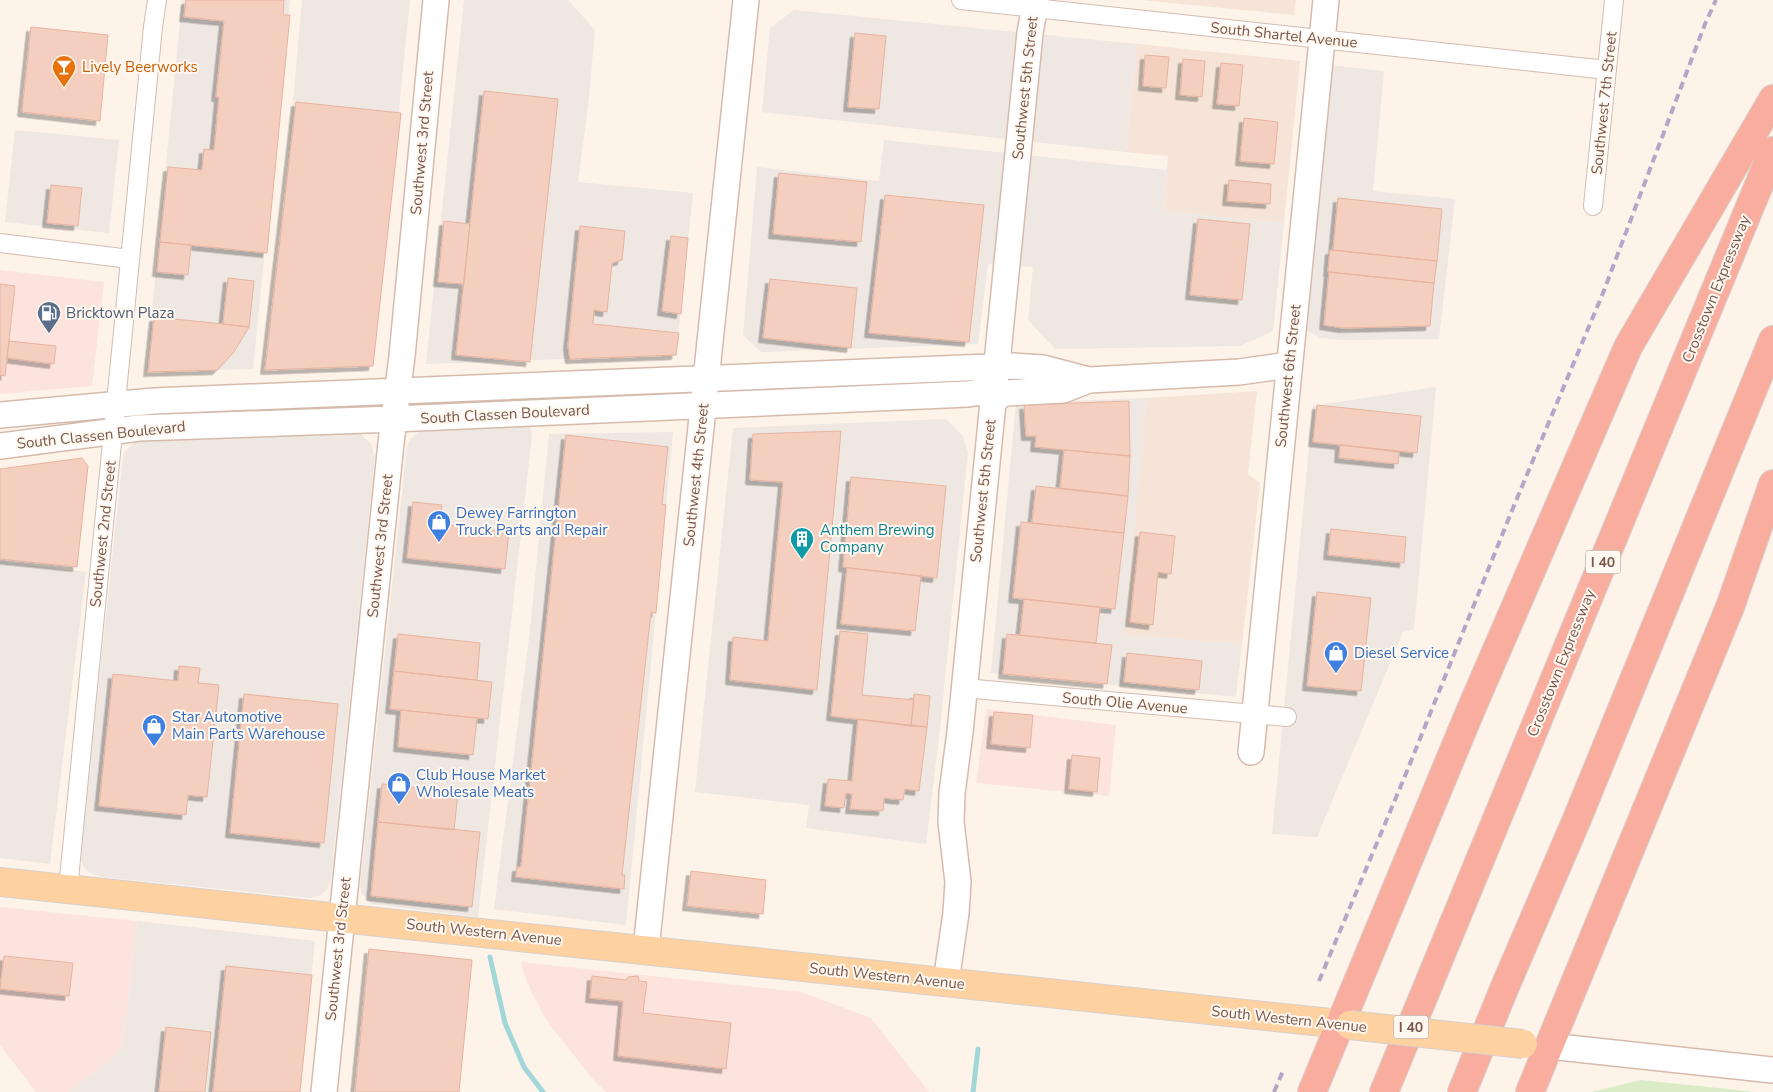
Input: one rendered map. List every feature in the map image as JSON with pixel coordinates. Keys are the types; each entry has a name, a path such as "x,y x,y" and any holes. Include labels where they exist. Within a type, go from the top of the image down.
{"highway":[{"path":"1312,1092 1345,1025 1473,705 1628,347 1773,99"},
{"name":"Crosstown Expressway","path":"1384,1092 1773,151"},
{"path":"1462,1092 1577,819 1773,340"},
{"path":"1530,1092 1536,1045 1730,607 1773,484"}],"main road":[{"name":"South Western Avenue","path":"0,882 646,949 1536,1045"}],"street":[{"name":"Southwest 2nd Street","path":"68,889 152,27 157,0"},
{"name":"Southwest 3rd Street","path":"324,1092 436,0"},
{"name":"Southwest 4th Street","path":"646,949 746,0"},
{"name":"South Shartel Avenue","path":"960,0 1035,4 1607,70"},
{"name":"Southwest 6th Street","path":"1251,752 1326,0"},
{"name":"Southwest 7th Street","path":"1593,206 1614,0"},
{"name":"Southwest 5th Street","path":"946,982 957,905 958,882 951,822 952,793 960,732 1030,33 1035,4"},
{"path":"0,243 130,259"},
{"name":"South Classen Boulevard","path":"0,415 154,401 996,366 1034,367 1090,380 1239,372 1289,365"},
{"name":"South Classen Boulevard","path":"0,446 113,431 169,427 968,394 981,392 996,366"},
{"name":"South Classen Boulevard","path":"992,404 1006,393 1063,390 1090,380"},
{"name":"South Olie Avenue","path":"964,688 1286,717"},
{"name":"South Western Avenue","path":"1536,1045 1773,1070"}],"shaded area":[{"path":"182,0 290,0 253,369 146,372"},
{"path":"302,0 410,0 373,366 265,370 282,225"},
{"path":"464,0 568,0 595,30 578,182 693,193 676,355 426,364"},
{"path":"1141,0 1296,0 1294,15"},
{"path":"794,10 1137,44 1126,152 762,112 770,28"},
{"path":"1137,44 1300,61 1284,223 1164,211 1168,156 1126,152"},
{"path":"1329,65 1384,71 1373,191 1455,199 1439,339 1343,340 1321,338 1302,328"},
{"path":"15,130 119,140 109,233 5,222"},
{"path":"884,140 1167,170 1164,211 1284,223 1273,331 1240,346 1055,349 1028,320 1033,267 988,264 978,344 761,352 743,335 757,167 879,181"},
{"name":"Bricktown Plaza","path":"0,270 104,282 92,386 0,394"},
{"path":"1436,387 1414,629 1403,632 1317,837 1272,834 1313,406"},
{"path":"1257,391 1248,474 1260,483 1242,644 1124,635 1147,398"},
{"path":"1147,398 1125,635 1242,644 1236,697 991,673 1016,403"},
{"path":"946,419 963,436 968,452 940,729 926,844 806,828 809,805 695,792 733,428"},
{"path":"527,424 531,429 532,435 478,917 372,904 362,894 360,886 407,446 420,430"},
{"path":"347,429 361,434 371,444 375,457 331,880 327,890 319,896 309,898 102,877 90,873 83,866 80,856 124,453 134,442 145,437"},
{"path":"673,432 626,925 494,909 530,630 549,434"},
{"path":"0,561 86,572 50,864 0,858"},
{"path":"986,709 1116,725 1109,796 976,783"},
{"path":"0,907 137,921 123,1045 114,1057 69,1092 36,1092 0,1045"},
{"path":"137,921 315,941 299,1092 69,1092 114,1057 123,1045"},
{"path":"521,962 801,992 871,1018 929,1092 606,1092 591,1077 547,1021 532,993"}],"green space":[{"path":"1641,1080 1756,1092 1591,1092"}],"building":[{"path":"186,0 284,0 283,15 290,15 267,253 160,242 168,167 202,170 204,149 214,150 219,97 216,97 224,21 184,17"},
{"name":"Lively Beerworks","path":"31,27 108,35 100,121 22,112"},
{"path":"855,33 886,36 879,109 848,107"},
{"path":"1145,55 1169,57 1166,88 1143,86"},
{"path":"1183,59 1205,61 1202,97 1180,95"},
{"path":"1221,63 1243,65 1239,106 1217,104"},
{"path":"484,91 558,99 530,362 456,355"},
{"path":"296,102 401,113 373,366 265,370"},
{"path":"1244,118 1278,122 1274,164 1240,161"},
{"path":"779,173 867,182 861,242 773,234"},
{"path":"1229,180 1271,184 1270,204 1227,201"},
{"path":"51,185 82,188 78,226 47,223"},
{"path":"885,195 984,205 969,342 869,333"},
{"path":"1338,198 1442,209 1437,261 1333,250"},
{"path":"1198,219 1250,224 1242,300 1190,295"},
{"path":"444,221 470,224 464,284 438,282"},
{"path":"580,226 625,231 622,260 612,263 607,312 594,310 593,324 679,333 676,355 570,359 568,346"},
{"path":"671,236 688,238 681,314 662,311"},
{"path":"160,242 191,245 188,275 157,272"},
{"path":"1330,250 1437,261 1434,283 1328,272"},
{"path":"1329,272 1434,283 1430,326 1343,328 1324,325"},
{"path":"228,278 254,281 249,327 223,324"},
{"path":"770,279 857,288 851,348 763,338"},
{"path":"0,284 15,286 5,376 0,375"},
{"path":"154,317 249,327 234,352 217,370 148,372"},
{"path":"9,341 56,346 54,364 7,358"},
{"path":"1129,401 1130,456 1035,447 1036,436 1026,436 1024,405"},
{"path":"1317,405 1421,416 1417,453 1313,442"},
{"name":"Anthem Brewing Company","path":"841,431 817,690 730,680 733,637 768,641 783,482 750,480 753,434"},
{"path":"566,435 668,447 662,504 666,505 656,613 651,612 622,875 625,875 624,889 516,877 517,867 521,867"},
{"path":"1340,445 1399,452 1398,464 1339,458"},
{"path":"1064,450 1130,456 1128,496 1060,488"},
{"path":"82,458 88,466 77,567 0,559 0,469"},
{"path":"851,477 946,486 937,578 843,567"},
{"path":"1036,486 1128,496 1124,533 1032,523"},
{"path":"413,502 442,505 440,524 509,532 505,569 407,558"},
{"path":"1021,522 1124,533 1115,609 1013,598"},
{"path":"1331,529 1406,537 1404,563 1328,555"},
{"path":"1140,532 1175,536 1171,574 1158,572 1153,625 1130,622"},
{"path":"847,568 921,576 915,631 841,624"},
{"path":"1317,592 1371,598 1361,691 1307,686"},
{"path":"1024,599 1100,607 1096,643 1020,635"},
{"path":"840,631 868,634 862,695 914,700 911,726 831,716"},
{"path":"398,634 480,643 477,680 394,671"},
{"path":"1007,634 1112,645 1107,684 1003,674"},
{"path":"1127,653 1202,661 1199,690 1124,682"},
{"path":"179,666 200,668 198,683 219,685 207,797 188,795 186,815 99,806 113,674 178,681"},
{"path":"394,671 492,682 488,719 390,709"},
{"path":"244,694 338,704 324,843 230,833"},
{"path":"914,694 930,696 927,727 911,726"},
{"path":"401,710 477,718 473,755 398,747"},
{"path":"994,712 1033,715 1030,748 991,744"},
{"path":"858,719 927,727 919,791 905,789 903,800 884,798 883,811 850,809 852,794 846,793 844,808 825,806 828,779 852,781"},
{"path":"1072,755 1100,758 1097,792 1069,789"},
{"path":"382,784 458,792 454,830 378,822"},
{"path":"378,822 480,832 472,907 371,896"},
{"path":"691,871 766,880 763,914 687,906"},
{"path":"369,949 472,960 459,1092 355,1092"},
{"path":"4,956 73,963 69,996 0,989"},
{"path":"226,966 312,975 300,1092 213,1092"},
{"path":"592,976 626,980 628,977 638,976 639,981 647,982 643,1013 731,1023 726,1069 618,1056 623,1001 590,998"},
{"path":"166,1027 211,1032 205,1092 159,1092"}],"waterway":[{"path":"490,957 505,1023 524,1067 543,1092"},
{"path":"973,1092 978,1049"}],"railway":[{"path":"1319,981 1603,293 1705,24 1716,0"},
{"path":"1274,1092 1283,1071"}],"place":[{"name":"Lively Beerworks","path":"64,88"},
{"name":"Bricktown Plaza","path":"49,334"},
{"name":"Dewey Farrington Truck Parts and Repair","path":"439,543"},
{"name":"Anthem Brewing Company","path":"802,560"},
{"name":"Diesel Service","path":"1336,674"},
{"name":"Star Automotive Main Parts Warehouse","path":"154,747"},
{"name":"Club House Market Wholesale Meats","path":"399,805"}]}
